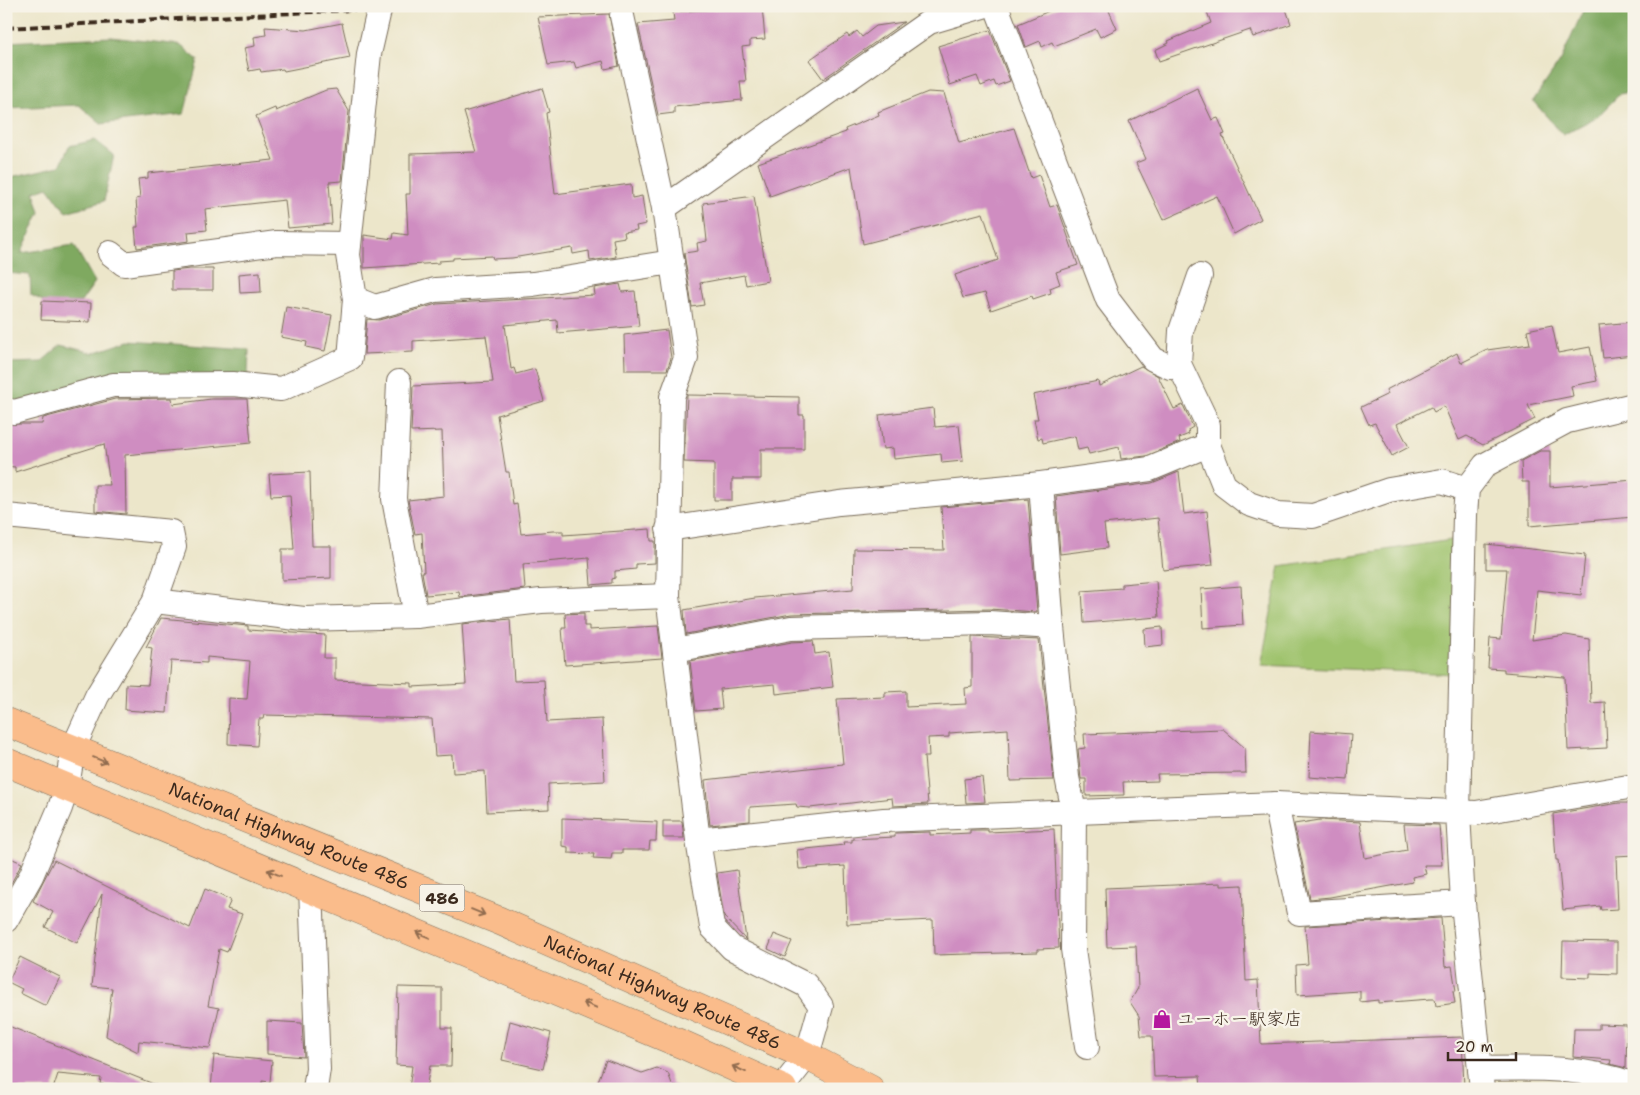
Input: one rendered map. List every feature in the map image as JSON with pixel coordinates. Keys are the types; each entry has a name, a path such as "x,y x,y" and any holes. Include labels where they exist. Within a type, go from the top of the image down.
{"highway":[{"name":"National Highway Route 486","path":"6,722 500,921 807,1056 870,1089"},
{"name":"486","path":"6,762 311,888 782,1088"}],"street":[{"path":"6,410 14,412 113,385 233,384 281,389 350,358 355,299 348,255 369,54 380,6"},
{"path":"664,208 929,22 983,6"},
{"path":"996,6 1108,300 1153,359 1170,367 1179,364"},
{"path":"622,16 664,208 686,358 672,397 668,596 698,840 712,927 732,948 806,984 820,1006 807,1056 782,1088"},
{"path":"110,253 124,264 277,243 349,244"},
{"path":"355,299 375,307 435,290 534,284 672,262"},
{"path":"1200,276 1181,331 1179,364 1208,425 1208,445 1224,484 1249,504 1278,514 1313,516 1389,490 1442,481 1468,489"},
{"path":"399,382 394,499 416,616"},
{"path":"1634,405 1567,421 1485,465 1468,489 1465,515 1458,813 1463,903 1481,1079 1540,1067 1574,1070 1612,1077 1634,1085"},
{"path":"668,529 839,503 1042,484 1150,469 1208,445"},
{"path":"1042,484 1052,627 1067,777 1074,812 1073,948 1087,1047"},
{"path":"6,516 171,532 174,548 155,601 96,696 73,749 60,808 31,876 6,920"},
{"path":"155,601 304,618 416,616 541,601 668,596"},
{"path":"674,650 791,628 989,623 1052,627"},
{"path":"698,840 884,820 1276,804 1476,813 1634,786"},
{"path":"1276,804 1299,913 1463,903"},
{"path":"311,888 318,1069 315,1089"}],"green space":[{"path":"1585,6 1634,6 1634,91 1620,94 1598,116 1563,135 1533,101 1561,60"},
{"path":"111,37 180,45 198,60 184,114 101,124 79,105 6,108 6,42"},
{"path":"95,140 114,155 104,201 66,212 48,187 34,192 40,212 21,253 74,245 95,282 81,302 47,303 31,295 30,275 6,273 6,178 60,166 69,146"},
{"path":"129,341 249,349 248,375 22,402 6,400 6,363 41,362 61,345 93,353"},
{"path":"1458,539 1454,674 1261,665 1280,566"}],"building":[{"path":"762,6 765,39 750,40 750,46 742,47 746,81 740,81 742,100 674,107 674,113 658,115 638,24 674,21 673,12"},
{"path":"1061,6 1107,6 1117,29 1100,37 1096,29 1054,46 1052,42 1042,47 1040,41 1026,47 1018,24"},
{"path":"1205,6 1285,6 1291,24 1253,37 1250,30 1159,61 1155,50 1169,43 1168,41 1211,23"},
{"path":"609,14 619,66 605,69 603,61 576,68 574,62 548,65 538,17"},
{"path":"904,22 823,79 809,60 847,34 849,37 857,31 862,37 876,26"},
{"path":"342,23 350,58 284,71 283,69 261,72 260,69 249,71 244,48 255,46 254,37 266,35 265,27 306,30"},
{"path":"990,30 1010,81 996,86 994,81 981,86 977,76 950,85 938,46"},
{"path":"542,88 549,112 546,113 555,194 631,184 632,198 642,196 646,224 636,226 637,230 624,232 625,237 613,239 616,257 590,261 589,251 573,254 572,248 512,258 493,259 492,256 453,258 453,260 439,261 439,263 364,268 364,235 393,239 394,233 408,235 406,194 410,194 410,154 476,152 464,112"},
{"path":"1197,88 1212,120 1218,118 1225,134 1222,135 1261,219 1234,234 1217,196 1163,220 1136,163 1146,159 1129,121"},
{"path":"336,89 349,111 342,181 329,182 332,224 288,228 285,200 205,209 207,230 188,232 189,241 137,248 135,227 138,227 136,199 140,198 138,179 148,178 148,173 273,160 256,116 275,108 276,111 326,90"},
{"path":"928,92 944,93 959,143 1014,128 1031,178 1039,175 1050,207 1057,205 1078,265 1056,272 1060,284 1050,288 1051,293 1033,299 1032,296 991,310 985,293 963,298 955,275 998,260 983,213 863,244 851,167 770,196 758,163 846,132 845,129 879,115 878,112"},
{"path":"754,196 768,281 746,285 744,275 700,283 704,305 692,307 684,253 698,251 697,243 707,241 703,203"},
{"path":"213,269 213,290 172,290 172,271"},
{"path":"260,272 261,292 240,293 239,274"},
{"path":"620,284 622,292 635,291 639,326 558,333 557,320 505,325 511,369 514,368 516,374 535,369 544,401 497,415 506,472 509,472 513,505 517,504 521,534 563,531 563,535 650,529 651,541 655,541 655,563 636,564 636,569 615,571 615,578 612,579 612,583 591,585 589,558 523,564 525,589 460,597 459,592 426,595 422,572 424,572 422,533 415,534 408,500 444,496 442,431 411,432 413,386 493,382 486,336 413,341 413,352 364,354 367,319 379,320 437,304 595,295 594,288"},
{"path":"42,301 91,303 90,322 41,320"},
{"path":"286,307 332,315 325,351 306,347 307,342 281,337"},
{"path":"1634,322 1634,355 1603,358 1599,325"},
{"path":"1552,325 1558,353 1590,347 1597,381 1571,386 1573,396 1528,405 1535,419 1483,445 1467,436 1459,440 1444,406 1434,412 1431,407 1397,424 1409,447 1392,456 1375,423 1369,425 1361,407 1388,394 1386,390 1457,353 1461,363 1487,350 1530,344 1527,330"},
{"path":"667,330 671,358 667,370 625,370 624,335"},
{"path":"1141,366 1158,376 1174,409 1183,405 1193,427 1188,430 1189,434 1179,438 1180,442 1146,456 1121,459 1119,447 1089,454 1087,448 1078,450 1075,436 1043,443 1042,438 1038,439 1034,419 1038,419 1033,395 1098,381 1099,386"},
{"path":"687,395 799,397 799,415 804,415 804,449 761,449 761,479 732,479 732,500 714,500 714,463 684,462"},
{"path":"172,398 173,404 211,399 247,399 251,443 125,455 126,514 95,511 95,485 110,485 104,444 15,472 15,467 6,466 6,424 42,424 43,418 115,399"},
{"path":"933,408 935,427 959,425 963,461 942,463 941,454 894,459 893,448 883,449 879,415"},
{"path":"1540,451 1550,451 1550,487 1634,480 1634,517 1529,526 1529,482 1522,482 1521,461"},
{"path":"310,472 312,546 331,546 331,578 282,580 282,549 294,549 290,495 271,496 269,474"},
{"path":"1179,472 1184,514 1207,511 1213,565 1163,570 1158,518 1104,524 1107,548 1060,554 1056,496 1152,483"},
{"path":"1028,499 1037,612 989,609 791,614 686,634 684,610 755,598 853,589 854,549 944,550 941,507"},
{"path":"1486,544 1585,555 1581,595 1537,590 1532,640 1566,635 1589,639 1591,703 1605,702 1607,748 1568,750 1565,677 1504,672 1504,669 1488,668 1490,638 1501,639 1507,569 1486,569"},
{"path":"1156,581 1159,617 1084,623 1082,591 1122,588 1122,584"},
{"path":"1241,586 1243,625 1203,628 1201,589"},
{"path":"584,613 584,626 589,626 589,630 658,626 662,658 565,665 562,628 566,628 565,614"},
{"path":"161,618 248,626 248,630 325,635 324,658 335,658 335,680 412,683 412,687 466,684 462,624 510,619 514,681 544,680 547,722 602,719 605,781 548,784 549,809 487,812 485,771 453,773 452,755 435,756 432,719 264,715 263,719 259,719 257,746 228,744 229,698 247,699 250,661 207,657 207,663 171,661 167,713 125,710 126,684 148,685 152,648 146,647"},
{"path":"1162,627 1163,645 1145,647 1144,629"},
{"path":"972,637 1039,640 1054,780 1010,781 1008,729 949,733 949,737 928,738 929,757 924,757 928,804 893,806 892,798 810,808 797,807 796,804 750,807 750,821 710,825 705,780 843,764 837,699 885,697 885,692 906,691 906,707 966,704 965,688 972,687"},
{"path":"813,641 815,654 829,652 833,687 776,694 775,684 720,689 722,709 696,711 690,661 792,642"},
{"path":"1223,729 1245,748 1246,773 1157,774 1158,781 1123,782 1124,795 1086,796 1086,779 1081,779 1078,749 1085,748 1084,734"},
{"path":"1311,731 1351,734 1348,780 1309,777"},
{"path":"982,777 985,802 966,803 964,779"},
{"path":"1619,803 1632,803 1634,855 1616,856 1618,909 1601,910 1600,906 1563,910 1558,860 1556,860 1553,814"},
{"path":"562,818 657,822 656,841 650,841 649,850 622,850 622,853 612,853 611,859 593,858 594,854 568,853 568,847 562,846"},
{"path":"1320,820 1360,822 1365,858 1407,850 1404,824 1439,825 1442,865 1424,865 1426,874 1412,877 1413,882 1310,899 1294,824"},
{"path":"663,821 682,821 684,838 663,838"},
{"path":"1054,829 1059,948 1038,949 1038,952 934,955 933,920 847,924 845,866 799,869 797,850 844,845 843,842 852,842 852,839 895,837 895,833 930,832 930,835 970,833 970,830 988,830 988,832"},
{"path":"6,856 22,863 9,887 6,886"},
{"path":"54,860 190,928 205,889 231,900 227,909 242,914 227,952 219,949 208,1006 219,1008 210,1048 139,1041 138,1052 106,1036 112,988 92,986 102,894 77,943 45,927 53,912 33,901"},
{"path":"737,870 746,940 724,917 717,873"},
{"path":"1221,883 1221,886 1242,885 1246,981 1258,980 1261,1044 1462,1037 1464,1089 1201,1089 1200,1076 1154,1077 1152,1036 1141,1036 1139,1016 1130,1002 1138,988 1136,946 1107,947 1105,888"},
{"path":"1441,918 1445,967 1452,966 1456,991 1453,991 1455,1003 1436,1006 1435,999 1378,1003 1378,1000 1360,1002 1360,991 1297,995 1296,965 1308,964 1305,926"},
{"path":"774,934 792,941 785,957 768,949"},
{"path":"1563,941 1617,942 1617,974 1590,973 1590,978 1562,977"},
{"path":"20,957 60,977 46,1006 20,993 22,989 8,982"},
{"path":"398,987 442,988 442,1028 452,1028 451,1066 430,1066 426,1089 409,1089 412,1066 396,1065"},
{"path":"267,1021 302,1023 304,1057 267,1054"},
{"path":"510,1021 551,1033 543,1069 502,1060"},
{"path":"1599,1024 1627,1025 1626,1068 1610,1064 1611,1060 1573,1057 1574,1029 1599,1029"},
{"path":"6,1025 156,1085 155,1089 100,1084 101,1078 58,1074 53,1089 6,1089"},
{"path":"214,1055 272,1061 270,1082 262,1081 262,1089 211,1089"},
{"path":"606,1060 642,1073 657,1068 668,1073 672,1084 679,1087 679,1089 595,1089"}],"railway":[{"path":"6,28 427,6"}],"place":[{"name":"ユーホー駅家店","path":"1162,1019"}]}
